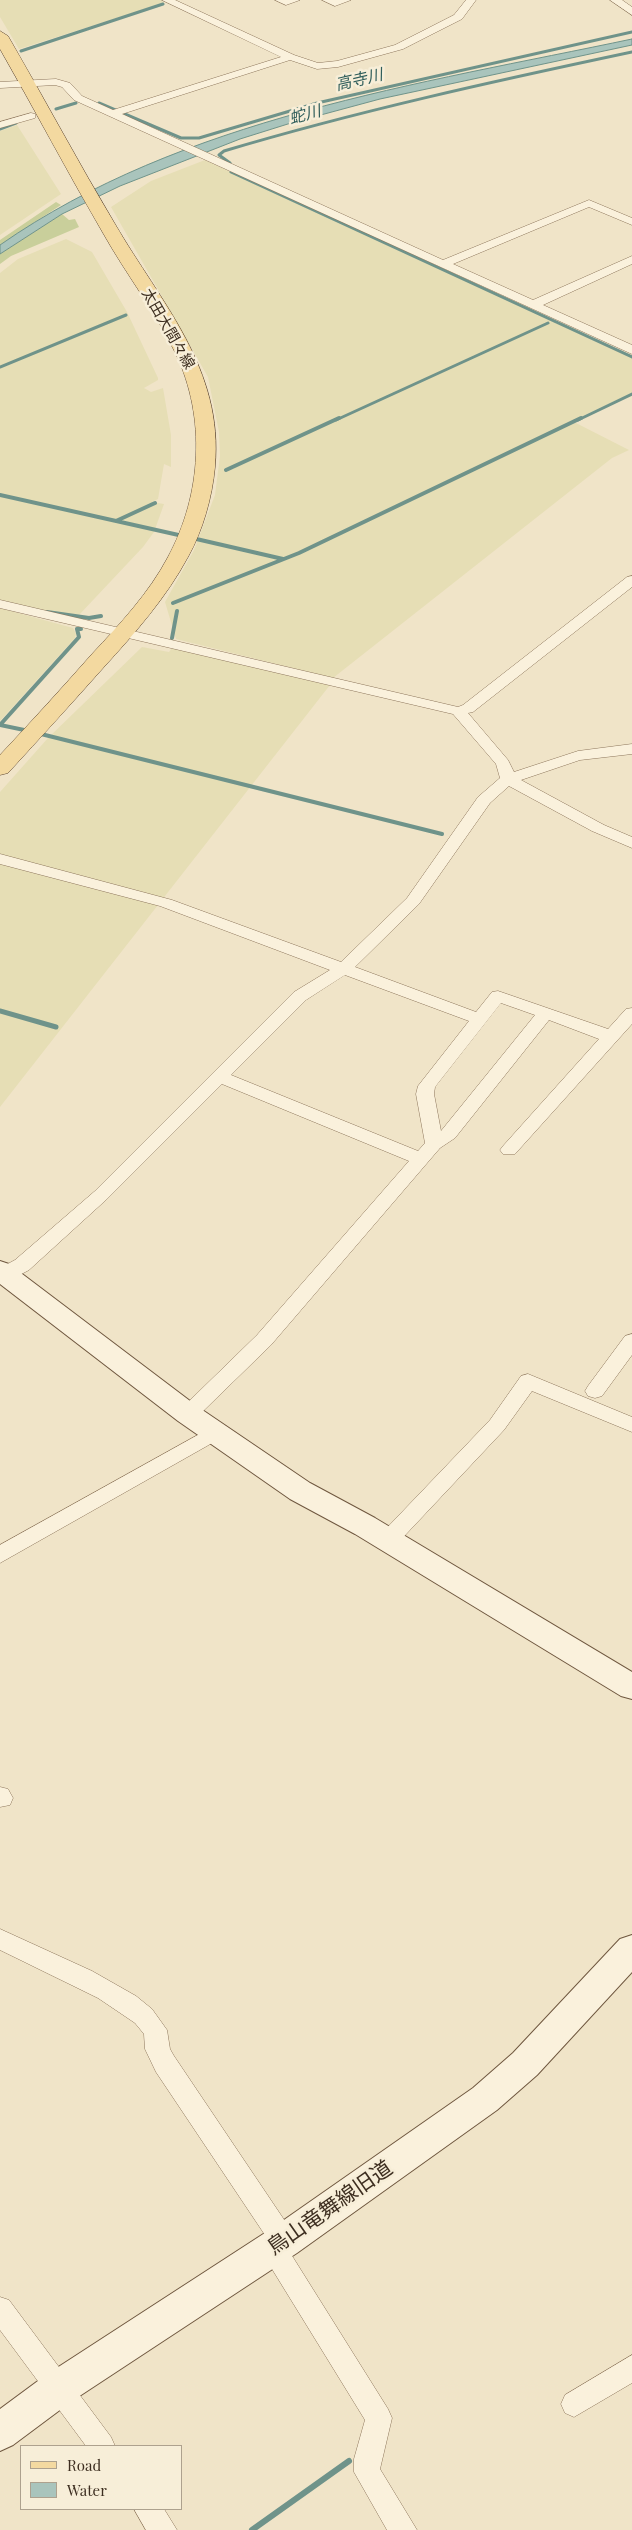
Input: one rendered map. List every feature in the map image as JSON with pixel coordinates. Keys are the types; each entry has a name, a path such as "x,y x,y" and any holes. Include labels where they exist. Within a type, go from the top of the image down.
{"main road":[{"name":"太田大間々線","path":"0,36 13,84 31,116 81,190"},
{"name":"太田大間々線","path":"0,63 176,339 193,372 206,425 207,456 203,484 186,540 163,582 0,748"},
{"name":"太田大間々線","path":"0,768 116,630"}],"street":[{"path":"167,0 290,57 322,66 399,47 458,17 472,0"},
{"path":"280,0 286,2 295,0"},
{"path":"327,0 335,3 346,0"},
{"path":"616,0 632,12"},
{"path":"114,113 290,57"},
{"path":"13,84 50,81 63,83 73,95 632,350"},
{"path":"0,126 31,116"},
{"path":"443,264 589,204 632,222"},
{"path":"534,305 632,260"},
{"path":"0,604 458,711 468,709 632,580"},
{"path":"458,711 503,763 508,779 598,828 632,843"},
{"path":"3,1272 22,1265 101,1195 300,996 343,969 413,901 484,800 508,779 578,756 632,748"},
{"path":"0,859 166,903 479,1019"},
{"path":"434,1144 425,1094 427,1086 498,996 609,1036"},
{"path":"509,1150 632,1012"},
{"path":"188,1414 264,1340 434,1144 449,1134 546,1013"},
{"path":"220,1077 422,1160"},
{"path":"3,1272 188,1414 300,1492 388,1540 632,1687"},
{"path":"595,1391 632,1341"},
{"path":"388,1540 497,1425 528,1381 632,1425"},
{"path":"0,1555 214,1433"},
{"path":"0,1939 85,1979 141,2012 154,2027 157,2034 156,2046 165,2064 278,2244 378,2418 378,2430 366,2462 367,2472 403,2530"},
{"name":"鳥山竜舞線旧道","path":"0,2432 59,2388 278,2244 485,2099 525,2064 632,1950"},
{"path":"0,2309 101,2445"},
{"path":"574,2404 632,2368"},
{"path":"149,2510 163,2530"}],"shaded area":[{"path":"0,0 161,0 164,3 19,49 0,17"},
{"path":"17,125 61,194 0,235 0,131"},
{"path":"205,160 632,358 632,393 572,421 629,450 612,458 333,678 176,639 165,602 194,550 215,495 220,456 219,432 208,377 111,207 151,181"},
{"path":"66,239 92,252 127,312 158,378 158,380 144,388 151,392 163,388 171,435 171,467 164,464 158,499 152,502 164,504 154,532 143,547 79,615 45,611 0,600 0,273 18,259"},
{"path":"0,608 73,628 76,634 75,638 0,721"},
{"path":"142,647 169,652 172,648 330,685 0,1107 0,792 48,738"}],"green space":[{"path":"56,202 61,205 0,245 0,240"},
{"path":"62,214 69,220 75,219 79,227 11,256 0,264 0,254"}],"water":[{"name":"蛇川","path":"632,39 632,45 380,99 240,139 120,186 62,214 0,254 0,245 71,202 146,166 224,136 304,111 386,90"}],"waterway":[{"path":"21,51 163,4"},
{"name":"高寺川","path":"99,103 181,138 199,138 317,103 632,32"},
{"name":"蛇川","path":"230,163 219,155 224,151 274,136 427,97 632,52"},
{"name":"高寺川","path":"56,109 76,103"},
{"name":"高寺川","path":"0,129 16,123"},
{"path":"231,172 632,357"},
{"path":"0,367 126,315"},
{"path":"336,420 548,323"},
{"path":"578,420 632,394"},
{"path":"226,470 339,418"},
{"path":"173,603 299,553 581,418"},
{"path":"0,495 116,521"},
{"path":"116,521 155,503"},
{"path":"116,521 183,536"},
{"path":"192,538 283,559"},
{"path":"172,638 177,611"},
{"path":"47,612 89,618 101,616"},
{"path":"29,731 0,725 79,637 77,629 81,629"},
{"path":"37,733 442,834"},
{"path":"0,1011 56,1027"},
{"path":"252,2530 349,2461"}]}
